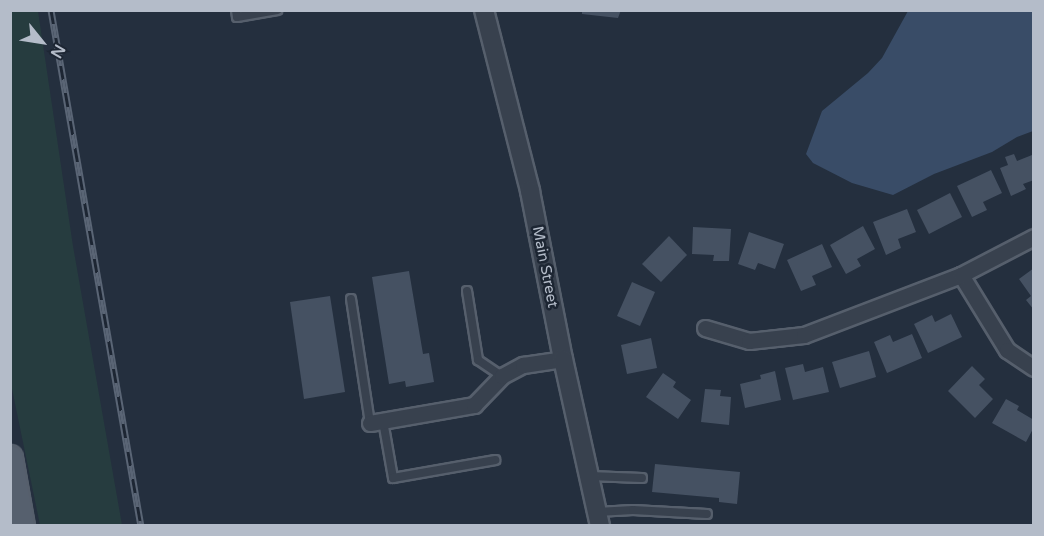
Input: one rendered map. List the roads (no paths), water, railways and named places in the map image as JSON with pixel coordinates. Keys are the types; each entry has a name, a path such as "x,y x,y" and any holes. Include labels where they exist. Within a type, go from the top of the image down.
{"main road":[{"path":"12,473 22,525"}],"street":[{"name":"Main Street","path":"484,10 528,180 563,359 599,519"},
{"path":"705,328 749,341 804,335 961,275 1034,237"},
{"path":"961,275 1007,350 1034,368"},
{"path":"376,422 474,405 502,376 523,365 563,359"}],"lane":[{"path":"236,10 237,18 277,10"},
{"path":"467,291 478,360 502,376"},
{"path":"351,299 376,422 393,478 495,460"},
{"path":"589,476 642,478"},
{"path":"599,519 633,510 707,514"}],"water":[{"path":"908,11 1033,11 1033,131 1017,137 992,152 934,174 893,195 852,183 813,163 806,154 822,111 868,73 882,58"}],"railway":[{"path":"51,10 141,526"}]}
